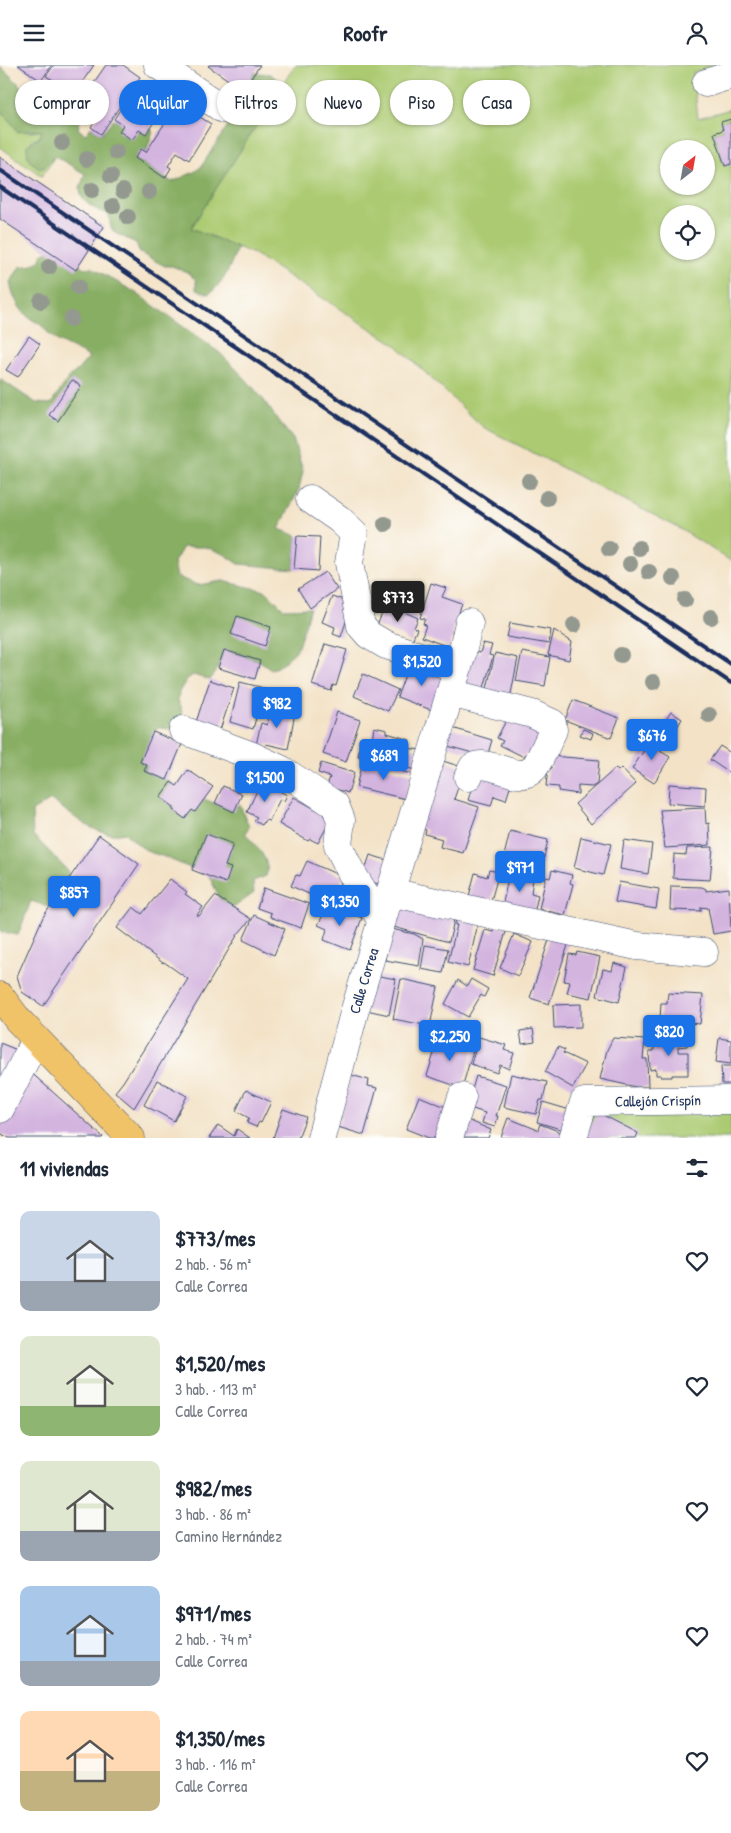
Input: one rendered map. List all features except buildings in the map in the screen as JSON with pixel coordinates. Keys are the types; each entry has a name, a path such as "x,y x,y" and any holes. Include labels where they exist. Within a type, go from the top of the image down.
{"main road":[{"path":"0,996 18,1020 120,1135"}],"street":[{"path":"158,65 217,104"},
{"path":"706,83 731,75"},
{"path":"310,499 339,519 354,533 349,563 361,626 369,635 454,681 552,723 553,730 534,769 526,773 517,774 479,764 473,767 468,777"},
{"name":"Calle Correa","path":"321,1138 354,1013 454,681 469,623"},
{"path":"183,730 244,753 282,770 335,805 341,820 338,845 350,872 382,921"},
{"path":"390,892 637,946 704,952"},
{"path":"0,1109 36,1039"},
{"path":"448,1138 462,1097"},
{"name":"Callejón Crispín","path":"573,1138 584,1102 731,1100"}],"green space":[{"path":"295,65 721,65 693,73 698,118 731,109 731,119 721,122 723,130 714,133 725,166 731,164 731,561 677,527 483,427 396,345 254,254 191,228 257,125 296,125 296,80 285,80"},
{"path":"0,66 15,80 15,125 79,125 78,129 85,134 91,127 101,134 114,119 119,122 119,125 140,129 150,128 153,132 146,152 135,158 172,182 201,167 228,125 257,125 191,228 237,247 227,273 220,284 209,294 196,290 196,280 187,272 172,266 165,266 140,253 136,243 115,233 111,228 109,215 90,206 83,199 80,189 85,174 55,156 40,168 33,164 27,153 27,145 39,138 42,131 18,132 0,110"},
{"path":"254,73 270,74 278,80 252,80"},
{"path":"0,110 13,124 25,131 42,131 39,138 32,140 27,155 31,162 40,168 55,156 42,176 0,147"},
{"path":"50,250 83,268 93,268 136,293 220,353 263,399 293,439 303,471 299,489 279,529 297,536 294,569 239,564 224,554 206,547 183,547 174,562 177,577 198,585 223,581 266,591 284,609 310,608 297,650 278,667 271,669 260,661 224,650 218,668 210,680 193,675 187,679 179,692 178,700 182,715 180,726 172,729 158,727 153,732 141,762 147,765 144,771 171,782 161,798 174,807 173,811 185,819 192,810 195,812 204,799 217,805 231,808 240,805 249,827 245,833 262,853 267,864 266,876 253,881 254,893 233,908 221,901 209,876 149,852 125,833 105,833 96,830 51,800 32,811 33,835 68,871 67,892 50,907 31,901 18,935 1,932 0,929 0,379 36,403 51,404 70,376 89,357 53,338 41,325 25,314 14,295 10,282 20,267 32,265 41,260 42,254"},
{"path":"731,1104 731,1138 576,1138 587,1107"}],"railway":[{"path":"0,170 731,664"},
{"path":"0,187 731,683"}]}
